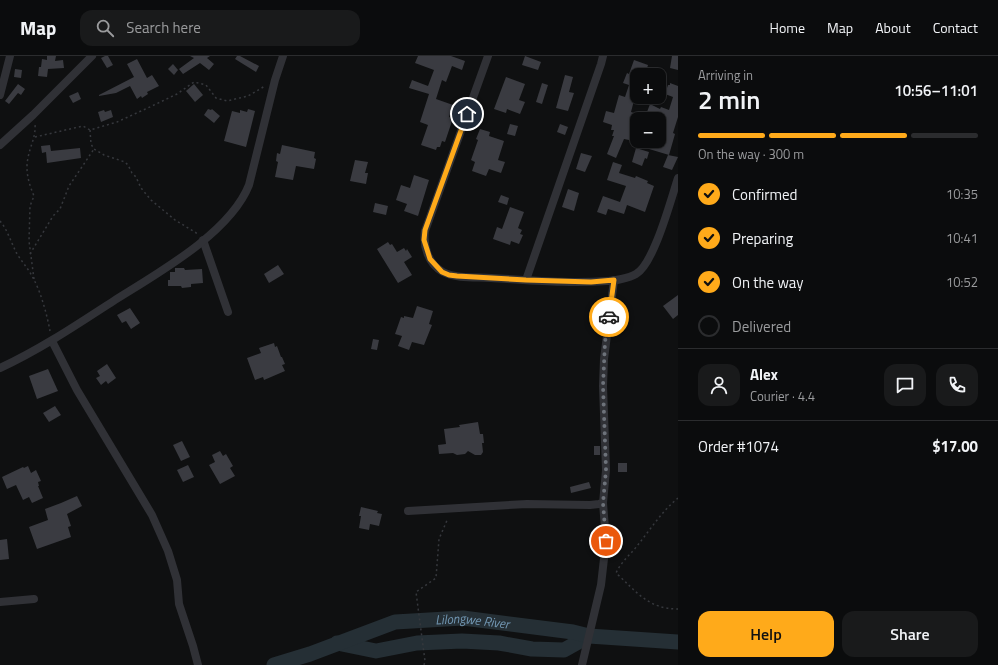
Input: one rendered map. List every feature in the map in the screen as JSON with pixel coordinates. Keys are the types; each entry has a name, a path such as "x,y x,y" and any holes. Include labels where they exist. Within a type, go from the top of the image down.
{"street":[{"path":"0,95 10,56"},
{"path":"0,145 33,115 92,56"},
{"path":"0,368 52,341 172,264 203,240 229,217 245,196 260,143 275,80 283,56"},
{"path":"488,56 425,230 424,240 430,259 442,272 457,276 591,282 614,280 636,274 643,268 653,250 678,178"},
{"path":"526,280 603,56"},
{"path":"203,240 228,312"},
{"path":"582,665 601,585 606,541 603,503 606,470 603,386 604,359 614,280"},
{"path":"52,341 77,390 152,515 168,551 177,580 179,604 198,665"},
{"path":"408,511 527,504 603,503"},
{"path":"0,602 34,599"}],"path":[{"path":"35,137 83,126 90,130 117,122 177,94 194,82 206,85 216,98 227,101 248,96 275,80"},
{"path":"33,115 36,126 35,137 28,159 27,173 34,196 30,206 29,241 34,279"},
{"path":"90,130 91,144 94,149 104,155 125,162 136,177 141,188 152,200 175,220 196,232 203,240"},
{"path":"30,254 53,216 60,209 69,186 94,149"},
{"path":"0,221 5,227 8,236 22,262 38,287 52,341"},
{"path":"678,498 670,504 636,548 623,560 616,573 645,599 658,607 678,609"},
{"path":"424,665 426,661 416,592 436,578 439,539 452,508"}],"building":[{"path":"47,56 56,56 55,61 63,60 64,68 48,69 47,77 38,76 42,59 47,60"},
{"path":"108,56 113,65 107,68 101,58"},
{"path":"190,56 210,56 207,58 214,64 209,70 200,63 183,74 179,69 194,58"},
{"path":"237,56 240,56 259,66 256,72 235,59"},
{"path":"418,56 451,56 465,61 462,70 452,66 446,82 442,80 436,99 453,105 449,117 453,118 445,142 442,141 440,147 437,147 436,150 421,145 428,125 420,122 429,94 409,88 412,80 428,86 434,70 415,63"},
{"path":"525,56 541,62 538,70 522,65"},
{"path":"672,56 678,56 678,70 670,68"},
{"path":"137,59 147,78 152,75 159,86 147,92 148,94 142,98 141,96 137,99 130,86 116,93 99,96 134,77 127,64"},
{"path":"634,60 648,65 647,68 631,68"},
{"path":"173,64 178,70 174,75 168,69"},
{"path":"15,69 22,70 21,78 14,77"},
{"path":"630,71 630,104 633,104 630,112 630,138 629,140 624,139 616,158 607,154 614,136 612,136 614,130 611,130 612,125 603,122 606,111 614,113 619,95 625,97 629,85 623,83 627,73 629,74"},
{"path":"565,75 573,77 569,92 574,93 568,111 556,108"},
{"path":"506,77 525,84 519,100 525,102 520,114 507,109 506,113 494,109"},
{"path":"542,83 548,85 542,104 536,102"},
{"path":"670,83 678,86 678,117 669,155 649,149 666,148 666,112 647,112 650,104 660,109 661,107 669,110 673,97 666,94 666,91 668,85 670,85"},
{"path":"18,84 25,89 21,95 18,93 9,104 5,101"},
{"path":"194,84 203,95 195,102 186,91"},
{"path":"78,92 81,99 73,103 69,96"},
{"path":"208,109 212,109 220,116 214,123 204,115"},
{"path":"248,109 255,111 246,147 224,141 232,111 240,113 240,110 247,112"},
{"path":"104,110 105,112 111,110 113,117 101,122 98,112"},
{"path":"510,124 518,126 515,136 507,134"},
{"path":"560,124 568,127 565,135 557,132"},
{"path":"480,129 490,132 489,136 504,141 498,160 505,162 501,173 489,169 486,176 472,171 475,162 471,160"},
{"path":"50,145 51,151 80,148 81,158 47,163 46,152 42,153 41,146"},
{"path":"282,145 315,152 314,158 316,159 314,169 296,166 293,180 275,177 278,162 276,161 277,153 280,154"},
{"path":"636,148 649,152 647,159 645,158 642,166 632,162"},
{"path":"581,153 592,156 585,172 576,169"},
{"path":"668,155 678,157 672,170 663,167"},
{"path":"355,160 368,162 365,173 368,173 366,184 350,181"},
{"path":"613,162 622,165 619,173 635,178 636,176 648,181 647,183 654,186 645,212 627,205 624,214 608,209 606,215 597,212 603,196 620,202 626,186 607,180"},
{"path":"414,175 429,180 418,216 404,211 407,204 396,200 401,185 410,188"},
{"path":"568,189 579,193 574,211 562,207"},
{"path":"501,195 509,198 507,205 498,202"},
{"path":"375,203 388,206 386,215 373,212"},
{"path":"510,207 524,212 518,228 522,230 520,234 523,235 519,244 511,241 510,245 493,239 497,227 502,229"},
{"path":"388,242 390,245 392,244 397,252 404,248 406,251 407,249 412,257 404,262 412,275 398,283 377,249"},
{"path":"278,265 284,274 269,283 264,274"},
{"path":"175,268 184,268 185,270 202,269 203,283 191,284 191,287 182,288 181,286 168,286 170,272 175,272"},
{"path":"678,295 678,315 673,319 663,306"},
{"path":"417,306 433,311 429,324 432,325 424,345 412,342 409,350 398,346 402,336 395,334 401,317 404,318 404,316 413,318"},
{"path":"130,308 140,323 131,329 126,321 122,323 117,315"},
{"path":"373,339 379,340 377,350 371,349"},
{"path":"274,343 275,347 277,346 285,364 282,365 285,371 264,380 263,377 255,380 247,358 261,353 259,348"},
{"path":"107,364 116,378 108,384 106,381 101,385 96,378 100,376 97,371"},
{"path":"48,369 58,391 37,399 29,376"},
{"path":"55,406 61,415 49,422 43,413"},
{"path":"478,422 480,434 483,434 484,443 482,443 483,452 481,455 475,455 468,451 465,454 457,455 453,453 439,454 438,445 446,444 444,429 460,427 459,425"},
{"path":"182,441 190,457 181,461 173,445"},
{"path":"594,446 600,446 600,455 594,455"},
{"path":"220,451 223,456 226,454 233,466 230,468 235,476 220,484 209,465 215,462 212,455"},
{"path":"618,463 627,463 627,472 618,472"},
{"path":"188,465 194,477 183,482 177,470"},
{"path":"28,466 31,473 36,470 41,481 38,482 38,486 43,498 32,503 29,497 23,500 16,485 7,489 2,477"},
{"path":"589,482 591,488 571,493 570,487"},
{"path":"77,496 82,506 67,514 71,526 68,527 71,537 37,549 29,527 48,520 45,509"},
{"path":"361,507 378,511 377,513 382,514 379,526 370,524 369,530 359,528"},
{"path":"7,539 9,559 0,560 0,540"}],"waterway":[{"name":"Lilongwe River","path":"274,665 310,654 395,622 463,618 573,632 589,636 678,642"},
{"path":"337,643 376,651 417,643 462,641 499,643 532,649 564,650 589,636"}],"way so far":[{"path":"606,541 603,503 606,470 603,386 605,342 609,317"}],"route":[{"path":"467,114 425,230 424,240 430,259 442,272 457,276 591,282 614,280 609,317"}]}
